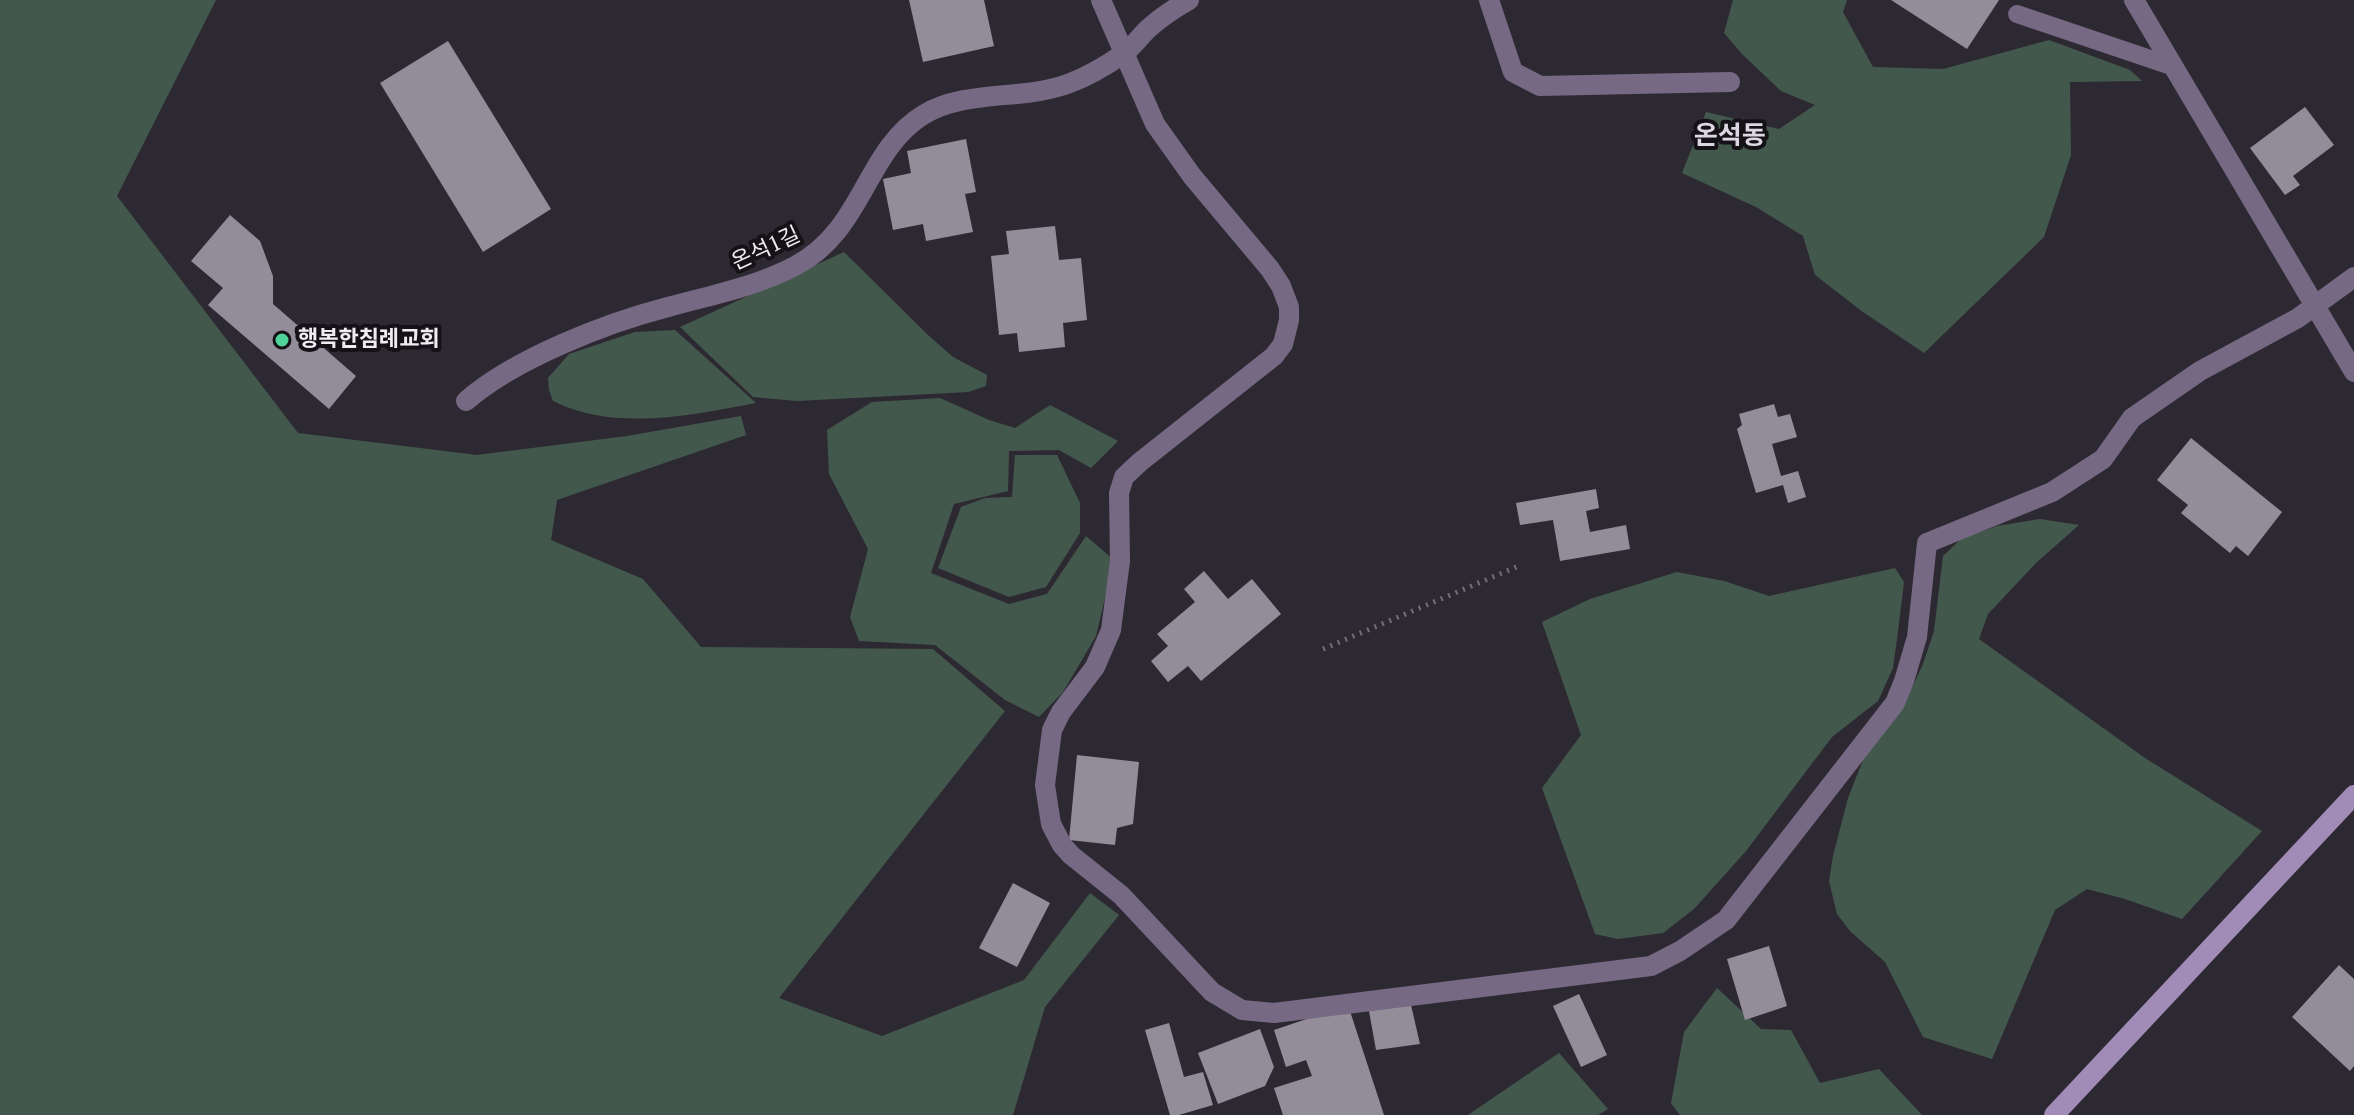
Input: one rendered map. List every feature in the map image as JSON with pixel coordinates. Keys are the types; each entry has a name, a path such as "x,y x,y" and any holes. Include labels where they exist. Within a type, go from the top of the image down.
{"street":[{"path":"1101,0 1155,124 1192,176 1273,273 1287,301 1289,323 1283,344 1274,356 1123,479 1118,501 1120,561 1111,630 1095,667 1054,723 1045,770 1045,794 1051,824 1071,855 1121,895 1212,992 1242,1010 1274,1013 1651,966 1715,928 1726,920 1895,703 1917,637 1927,543 2052,492 2103,459 2132,418 2200,371 2298,318 2354,277"},
{"name":"온석1길","path":"466,401 494,379 522,363 605,328 736,290 804,261 825,245 846,222 889,149 902,132 924,115 965,101 1056,88 1084,77 1125,52 1152,25 1189,0"},
{"path":"1489,0 1513,72 1540,86 1730,82"},
{"path":"2134,0 2354,372"},
{"path":"2054,1115 2354,795"}],"lane":[{"path":"2017,14 2174,67"}],"path":[{"path":"1323,649 1521,565"}],"green space":[{"path":"0,0 216,0 117,196 298,433 477,455 627,436 741,416 746,435 557,500 551,540 643,579 701,647 933,649 1005,711 779,998 882,1036 1024,980 1090,893 1119,915 1045,1007 1013,1115 0,1115"},
{"path":"1733,0 1847,0 1843,12 1873,67 1943,69 2049,40 2130,70 2142,81 2070,82 2071,155 2044,237 1924,353 1815,275 1803,236 1756,207 1682,173 1706,112 1779,129 1815,105 1781,91 1724,33"},
{"path":"844,252 953,357 987,375 986,386 968,392 797,401 753,397 680,327"},
{"path":"675,330 756,403 680,416 628,418 602,416 553,401 548,378 569,354 635,332"},
{"path":"940,398 1015,428 1050,405 1118,441 1091,468 1059,450 1009,451 1008,491 954,504 931,573 1009,604 1047,594 1086,536 1114,560 1096,636 1063,692 1039,717 1005,700 935,645 859,641 850,617 868,549 829,474 827,430 872,402"},
{"path":"1015,455 1057,455 1080,503 1080,533 1046,587 1009,597 938,568 961,507 985,498 1012,497"},
{"path":"2040,519 2079,525 2037,562 1988,614 1979,639 2145,758 2262,831 2182,919 2087,889 2055,910 1992,1059 1923,1037 1885,962 1850,931 1837,914 1829,881 1848,798 1863,760 1906,701 1923,664 1934,631 1943,556 1961,539 1997,526"},
{"path":"1895,568 1904,582 1897,639 1893,668 1878,701 1832,737 1746,851 1694,909 1663,933 1618,939 1595,934 1542,788 1581,735 1542,622 1590,599 1677,572 1724,581 1769,596"},
{"path":"1717,988 1761,1029 1791,1030 1820,1083 1879,1069 1922,1115 1680,1115 1671,1103 1684,1032"},
{"path":"1559,1053 1608,1109 1598,1115 1468,1115"}],"building":[{"path":"909,0 984,0 994,46 923,62"},
{"path":"1891,0 1999,0 1967,49"},
{"path":"448,41 551,209 483,252 380,83"},
{"path":"2305,107 2334,145 2293,176 2300,185 2285,195 2250,148"},
{"path":"966,139 976,192 965,194 973,232 926,241 923,224 893,230 883,179 911,173 907,151"},
{"name":"행복한침례교회","path":"230,215 260,241 273,276 273,304 356,376 329,409 208,305 223,288 191,261"},
{"path":"1055,226 1059,260 1081,258 1087,320 1063,323 1065,347 1019,352 1017,333 999,335 991,256 1009,254 1006,231"},
{"path":"1774,404 1778,417 1790,414 1797,437 1772,444 1781,476 1798,471 1806,497 1788,503 1783,485 1756,493 1737,429 1742,425 1739,414"},
{"path":"2191,438 2282,512 2248,556 2236,546 2230,553 2181,513 2188,505 2157,480"},
{"path":"1596,489 1599,508 1586,511 1590,532 1626,525 1630,549 1560,561 1553,520 1520,525 1516,503"},
{"path":"1204,571 1228,599 1252,579 1281,614 1201,681 1188,666 1168,682 1151,661 1168,646 1157,634 1195,602 1184,589"},
{"path":"1077,755 1139,762 1133,824 1117,828 1115,845 1069,840"},
{"path":"1013,883 1050,903 1017,967 979,948"},
{"path":"1769,946 1787,1006 1745,1020 1727,959"},
{"path":"2339,965 2354,979 2354,1066 2350,1071 2292,1017"},
{"path":"1579,994 1607,1055 1581,1067 1553,1006"},
{"path":"1348,1005 1384,1115 1283,1115 1274,1088 1312,1076 1306,1060 1286,1067 1274,1030"},
{"path":"1411,1005 1420,1044 1376,1050 1369,1011"},
{"path":"1169,1023 1184,1077 1203,1072 1213,1105 1170,1115 1145,1030"},
{"path":"1260,1029 1274,1067 1265,1086 1218,1104 1198,1053"}],"place":[{"name":"행복한침례교회","path":"282,340"}],"district":[{"name":"온석동","path":"1730,137"}]}
